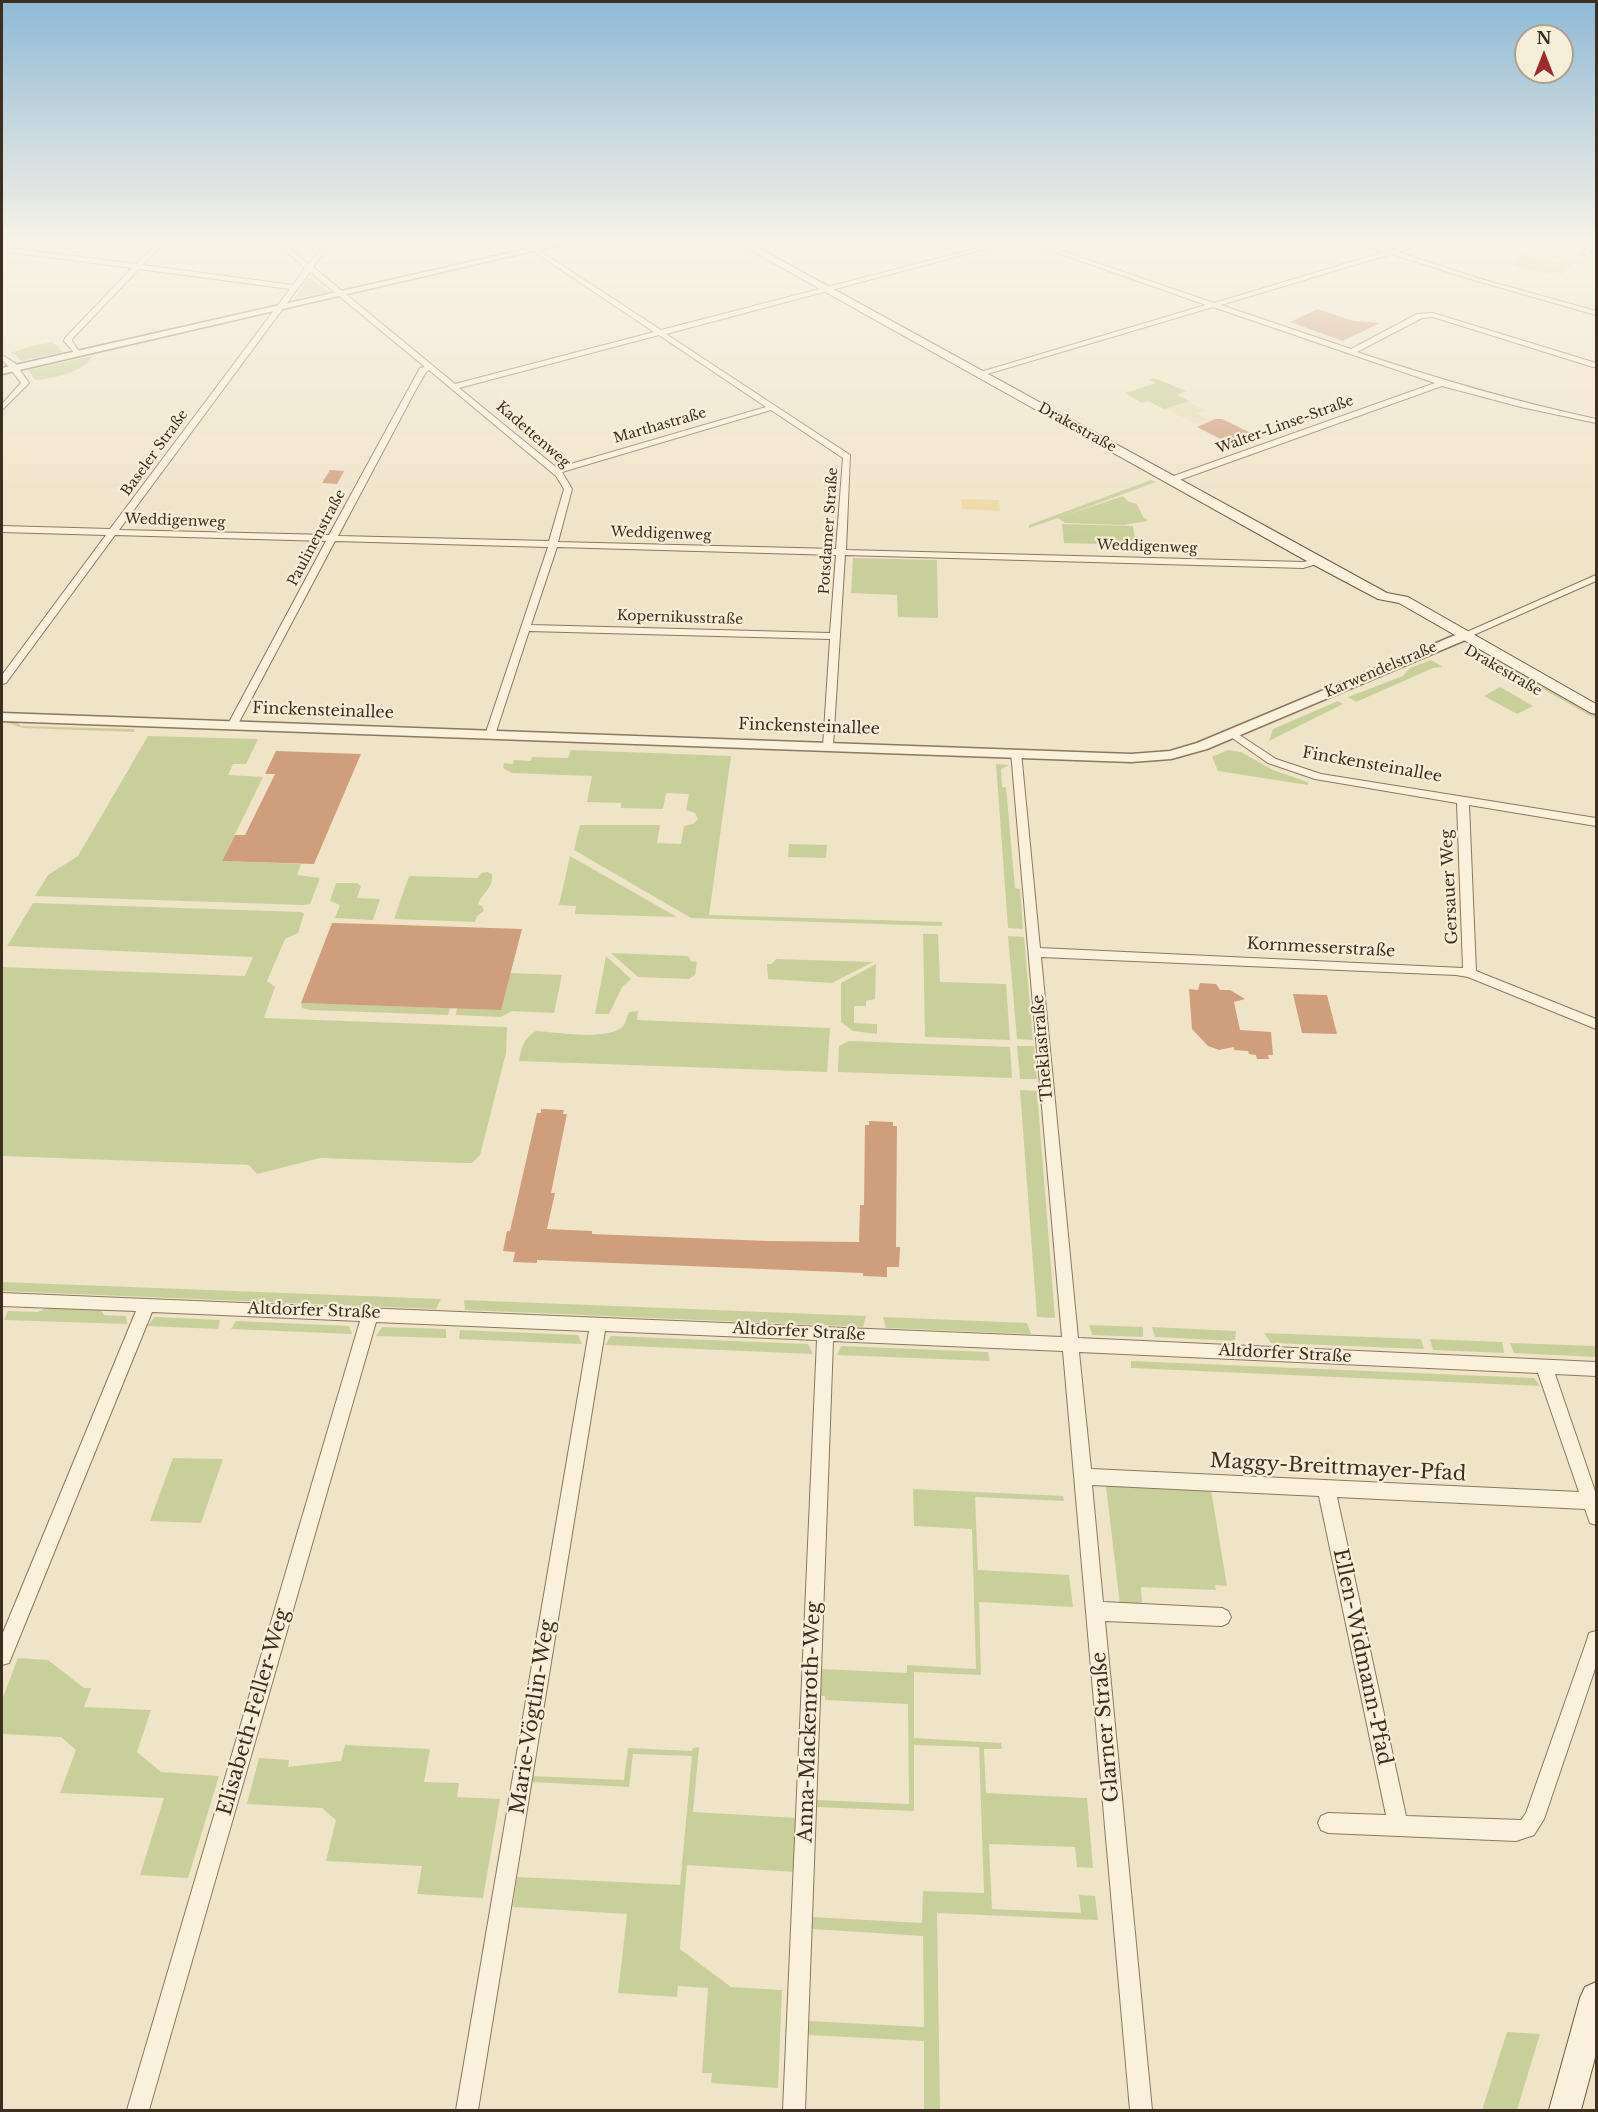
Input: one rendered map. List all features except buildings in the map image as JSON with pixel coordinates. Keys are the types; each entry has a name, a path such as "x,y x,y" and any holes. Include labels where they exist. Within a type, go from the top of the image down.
{"main road":[{"name":"Drakestraße","path":"917,340 1383,596 1389,605 1596,710"},
{"name":"Drakestraße","path":"1458,638 1596,724"},
{"path":"1565,2110 1596,1998"}],"street":[{"path":"68,340 77,354"},
{"path":"2,371 140,340"},
{"name":"Baseler Straße","path":"2,681 256,340"},
{"name":"Kadettenweg","path":"395,340 555,471 564,481 568,495 490,735"},
{"path":"452,387 631,340"},
{"name":"Potsdamer Straße","path":"671,340 847,457 828,746"},
{"path":"980,375 1098,340"},
{"path":"1314,340 1442,383 1521,405 1596,421"},
{"path":"1350,352 1374,340"},
{"path":"1513,340 1596,365"},
{"path":"2,357 15,368 25,383 2,408"},
{"name":"Paulinenstraße","path":"232,726 423,370 429,368"},
{"name":"Walter-Linse-Straße","path":"1171,480 1442,383"},
{"name":"Marthastraße","path":"555,471 772,407"},
{"name":"Weddigenweg","path":"2,530 1303,565 1319,562"},
{"name":"Karwendelstraße","path":"1232,734 1596,578"},
{"name":"Kopernikusstraße","path":"525,628 835,636"},
{"name":"Finckensteinallee","path":"2,717 1016,752 1131,758 1171,755 1232,734 1272,761 1299,772 1596,822"},
{"name":"Theklastraße","path":"1016,752 1071,1344"},
{"name":"Gersauer Weg","path":"1463,800 1470,973"},
{"name":"Kornmesserstraße","path":"1035,952 1470,973 1596,1024"},
{"name":"Altdorfer Straße","path":"2,1299 598,1323 1596,1369"},
{"path":"2,1656 147,1304"},
{"name":"Elisabeth-Feller-Weg","path":"138,2110 370,1314"},
{"name":"Marie-Vögtlin-Weg","path":"467,2110 598,1323"},
{"name":"Anna-Mackenroth-Weg","path":"794,2110 825,1333"},
{"name":"Glarner Straße","path":"1071,1344 1141,2110"},
{"path":"1544,1366 1594,1509"},
{"name":"Maggy-Breittmayer-Pfad","path":"1083,1477 1326,1488 1594,1509"},
{"name":"Ellen-Widmann-Pfad","path":"1326,1488 1398,1826"},
{"path":"1095,1611 1222,1617"},
{"path":"1328,1823 1516,1831 1527,1828 1534,1820 1596,1640"}],"shaded area":[{"path":"1188,401 1205,410 1196,413 1207,419 1195,423 1165,409"}],"green space":[{"path":"55,342 53,344 58,345 62,352 21,361 16,355 10,353 31,346"},
{"path":"92,356 83,366 67,374 50,378 35,380 28,370"},
{"path":"1154,378 1186,391 1177,395 1189,401 1164,409 1148,401 1142,403 1125,393 1156,383 1149,380"},
{"path":"1151,480 1156,482 1066,515 1123,496 1129,502 1137,504 1147,521 1124,525 1065,523 1058,518 1029,528 1029,525"},
{"path":"1062,524 1133,526 1136,545 1064,543"},
{"path":"853,558 937,560 938,618 898,617 897,595 851,593"},
{"path":"1479,650 1596,714 1596,719 1476,651"},
{"path":"1431,660 1443,667 1433,668 1356,702 1348,697 1403,676 1410,668"},
{"path":"1500,687 1533,706 1517,714 1484,696"},
{"path":"1338,701 1343,704 1269,741 1273,729"},
{"path":"5,722 17,722 21,726 134,729 134,732 23,728"},
{"path":"148,736 258,739 246,764 233,764 228,775 263,777 222,861 301,864 297,875 320,878 310,904 35,896 48,875 78,856"},
{"path":"571,750 731,756 709,915 942,922 942,926 691,918 574,850 580,825 660,825 657,843 681,844 684,826 693,824 698,819 695,813 686,810 689,794 666,793 663,809 621,808 621,803 587,802 592,776 512,773 503,768 504,763 513,764 514,760 531,761 532,757 568,758"},
{"path":"1228,750 1241,752 1273,770 1308,782 1308,785 1218,771 1212,757"},
{"path":"996,764 1009,765 1001,769 1002,787 1006,787 1015,888 1020,889 1023,929 1008,928"},
{"path":"789,844 827,845 826,858 788,857"},
{"path":"570,856 677,917 575,914 576,906 559,905"},
{"path":"487,872 492,874 492,879 490,887 478,904 484,911 477,916 475,922 394,919 409,876 477,878"},
{"path":"336,883 357,883 361,886 357,898 380,899 373,920 335,918 340,905 330,901"},
{"path":"33,903 301,912 304,914 298,933 285,939 267,981 275,987 264,1018 507,1027 506,1053 480,1155 472,1163 320,1158 257,1174 249,1165 2,1156 2,967 245,976 253,957 7,946"},
{"path":"923,934 938,934 940,982 1006,984 1010,1040 925,1037"},
{"path":"1008,936 1024,937 1033,1040 1017,1039"},
{"path":"611,953 688,956 691,961 697,962 695,975 689,979 638,977"},
{"path":"606,956 631,979 622,987 609,1014 595,1014"},
{"path":"776,959 873,962 832,983 768,979 767,964 772,964"},
{"path":"876,964 875,999 866,1001 866,1006 854,1006 854,1023 877,1024 877,1034 853,1031 841,1022 841,983"},
{"path":"511,973 562,975 554,1013 512,1011 501,1017 456,1015 457,1008"},
{"path":"301,1003 450,1008 448,1015 310,1010 302,1008"},
{"path":"638,1011 637,1020 830,1028 827,1072 519,1061 524,1044 528,1037 536,1031 582,1035 607,1033 624,1025 629,1012"},
{"path":"849,1041 1010,1047 1012,1078 838,1072 839,1046"},
{"path":"1017,1046 1034,1046 1037,1079 1020,1079"},
{"path":"1020,1090 1037,1091 1055,1318 1037,1317"},
{"path":"2,1282 441,1299 436,1309 2,1291"},
{"path":"464,1300 866,1316 863,1327 465,1310"},
{"path":"46,1308 101,1310 104,1315 126,1316 127,1324 4,1320 8,1311 38,1312"},
{"path":"155,1317 220,1320 218,1329 147,1326"},
{"path":"883,1317 1027,1323 1031,1334 886,1328"},
{"path":"236,1321 349,1326 352,1334 231,1329"},
{"path":"1089,1325 1143,1327 1143,1337 1092,1335"},
{"path":"382,1327 446,1329 446,1338 376,1336"},
{"path":"1152,1327 1236,1331 1235,1341 1155,1337"},
{"path":"460,1330 578,1335 582,1344 459,1339"},
{"path":"1264,1333 1421,1339 1424,1349 1271,1343"},
{"path":"611,1336 808,1344 813,1354 605,1345"},
{"path":"1430,1339 1502,1342 1504,1353 1433,1350"},
{"path":"1510,1343 1596,1346 1596,1357 1514,1353"},
{"path":"841,1346 988,1352 990,1361 837,1355"},
{"path":"1131,1361 1534,1378 1540,1386 1131,1368"},
{"path":"173,1458 223,1459 201,1523 150,1521"},
{"path":"1106,1486 1211,1490 1227,1586 1215,1585 1216,1590 1141,1587 1142,1606 1120,1605"},
{"path":"913,1489 1063,1496 1064,1501 975,1497 978,1570 1069,1575 1073,1607 979,1602 981,1675 914,1672 914,1738 1001,1743 1002,1749 984,1749 986,1793 1087,1798 1093,1868 1077,1867 1075,1847 989,1844 992,1909 1081,1913 1079,1895 1095,1896 1098,1920 937,1913 940,2110 924,2110 924,2041 808,2035 809,2021 924,2027 923,1936 812,1929 812,1917 922,1923 923,1891 984,1893 979,1747 914,1745 914,1811 816,1807 816,1800 909,1804 908,1704 825,1700 825,1696 820,1696 821,1669 907,1673 907,1665 976,1669 972,1529 914,1526"},
{"path":"18,1658 48,1660 84,1688 91,1688 84,1707 151,1710 137,1752 161,1772 219,1776 188,1878 140,1875 164,1798 60,1793 76,1750 61,1737 2,1734 2,1700"},
{"path":"345,1745 430,1749 424,1782 459,1783 457,1797 500,1799 483,1898 417,1894 422,1866 326,1861 336,1820 322,1808 247,1804 259,1758 289,1760 288,1767 341,1761"},
{"path":"699,1747 693,1812 798,1818 795,1872 687,1865 680,1949 731,1987 782,1990 778,2088 711,2083 712,2073 702,2073 708,1988 678,1986 677,1997 618,1993 627,1914 513,1907 517,1877 680,1885 692,1756 633,1754 629,1787 531,1782 531,1776 624,1780 628,1748 692,1751 693,1748"},
{"path":"1507,2032 1540,2034 1517,2110 1482,2110"}],"sand":[{"path":"961,499 999,500 1000,511 962,509"}]}
